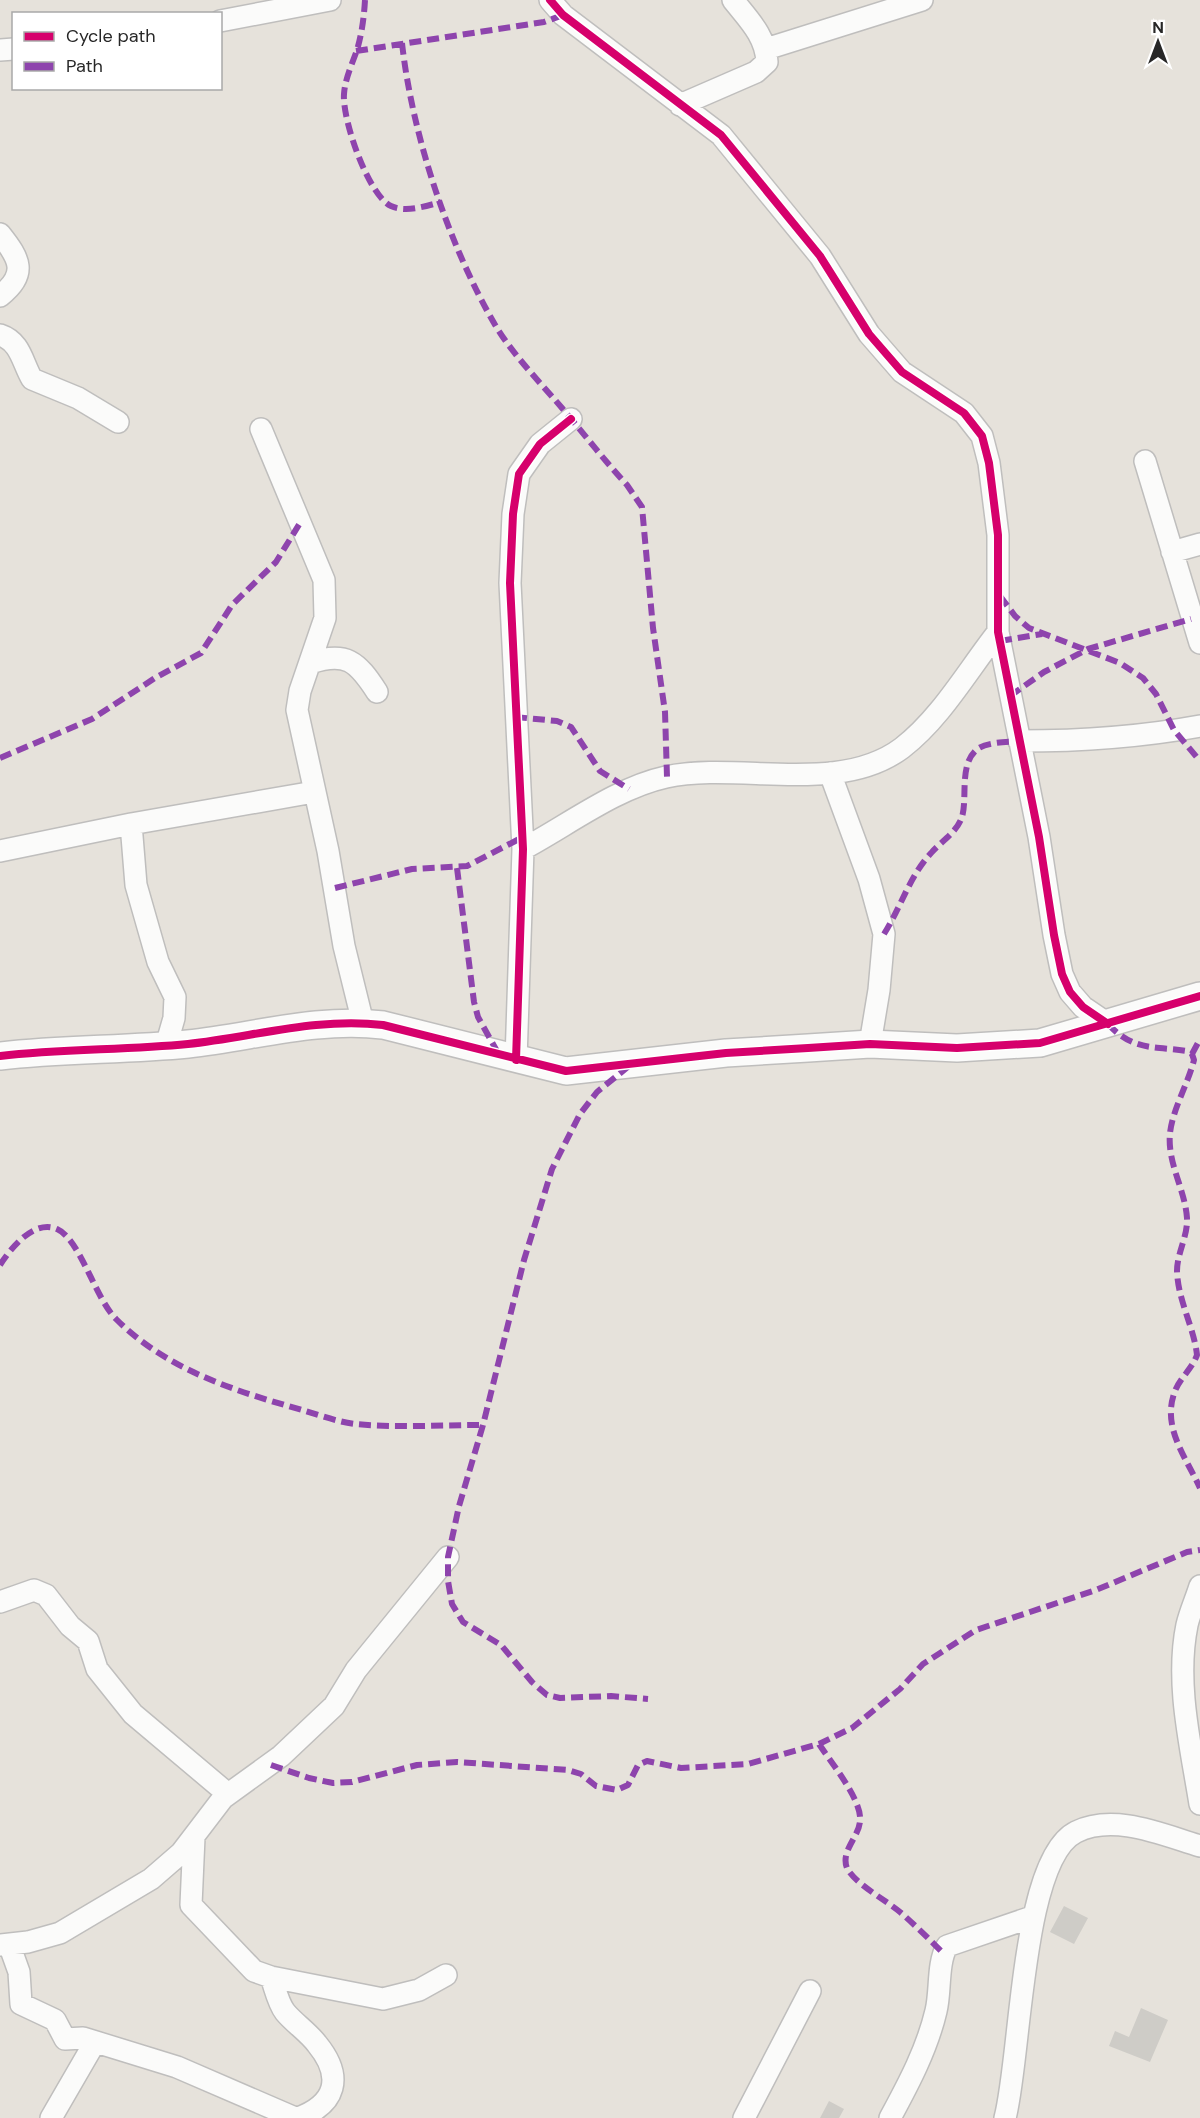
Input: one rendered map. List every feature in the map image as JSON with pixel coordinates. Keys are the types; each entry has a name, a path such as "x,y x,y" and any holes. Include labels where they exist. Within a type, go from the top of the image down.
{"street":[{"path":"222,21 330,0"},
{"path":"550,0 563,15 721,135 767,188 820,256 869,334 902,372 964,413 982,436 989,463 998,535 998,632 1062,974 1070,992 1083,1007 1108,1024"},
{"path":"680,105 756,72 767,62 766,50 758,31 733,0"},
{"path":"766,50 921,0"},
{"path":"0,234 16,257 20,268 17,279 0,296"},
{"path":"0,335 10,340 20,351 32,379 78,398 118,422"},
{"path":"516,1060 523,849 510,583 513,514 519,474 540,444 571,419"},
{"path":"261,429 324,580 325,618 300,691 297,710 328,850 344,946 363,1023"},
{"path":"1144,461 1200,643"},
{"path":"1172,552 1200,544"},
{"path":"523,849 629,789 667,777 830,773 867,767 902,748 931,719 998,632"},
{"path":"310,663 330,657 350,660 377,692"},
{"path":"1019,741 1075,741 1147,735 1200,726"},
{"path":"830,773 869,879 884,934 879,990 870,1044"},
{"path":"0,851 131,824 314,792"},
{"path":"131,824 136,885 158,962 175,997 174,1018 166,1046"},
{"path":"0,1056 166,1046 235,1038 305,1025 363,1023 498,1053 516,1060 566,1071 726,1053 870,1044 957,1048 1040,1043 1200,996"},
{"path":"272,1977 284,2011 317,2044 329,2061 333,2075 332,2091 327,2102 315,2112 297,2118 177,2067 83,2038 65,2039 56,2020 21,2004 19,1972 4,1944 60,1933 150,1879 181,1853 228,1794 281,1756 334,1706 368,1655 448,1557"},
{"path":"1200,1586 1187,1626 1183,1667 1187,1714 1200,1804"},
{"path":"0,1602 34,1590 46,1595 70,1626 88,1641 97,1669 118,1698 228,1794"},
{"path":"1005,2118 1032,1917 1059,1845 1076,1832 1105,1824 1135,1827 1200,1846"},
{"path":"194,1837 191,1905 193,1910 227,1941 254,1971 272,1977 383,1999 419,1990 446,1975"},
{"path":"890,2118 919,2062 932,2028 940,1996 943,1953 947,1946 1032,1917"},
{"path":"744,2118 810,1991"},
{"path":"51,2118 95,2042"}],"building":[{"path":"1064,1906 1088,1918 1074,1944 1050,1932"},
{"path":"1141,2008 1168,2020 1150,2062 1109,2046 1115,2031 1129,2037"},
{"path":"829,2101 844,2109 839,2118 820,2118"}],"marked path":[{"path":"365,0 360,37 344,94 347,120 358,155 374,187 382,199 391,206 409,209 441,202"},
{"path":"356,51 544,22 563,15"},
{"path":"402,43 414,114 434,187 477,292 509,346 627,485 642,507 653,628 665,712 667,777"},
{"path":"0,758 92,719 155,678 201,653 232,605 276,562 300,523"},
{"path":"1000,596 1015,616 1029,628 1120,663 1143,678 1156,694 1174,730 1200,761"},
{"path":"1010,696 1044,672 1088,649 1191,619"},
{"path":"1000,641 1042,634"},
{"path":"515,717 557,721 571,727 600,771 629,789"},
{"path":"884,934 924,861 960,822 964,809 966,771 972,754 988,745 1019,741"},
{"path":"335,888 412,869 467,866 523,837"},
{"path":"457,868 474,1002 478,1017 498,1053"},
{"path":"1108,1024 1117,1033 1135,1043 1187,1051 1192,1054 1194,1060 1174,1114 1170,1144 1187,1218 1177,1264 1178,1282 1197,1355 1175,1391 1171,1404 1171,1417 1177,1441 1200,1488"},
{"path":"1192,1054 1200,1039"},
{"path":"629,1066 597,1092 580,1114 552,1169 524,1260 483,1425 459,1506 448,1557 448,1581 452,1604 463,1622 501,1645 532,1682 547,1695 560,1698 611,1696 648,1699"},
{"path":"0,1265 24,1237 40,1228 57,1229 73,1244 108,1310 116,1319 157,1352 203,1376 252,1395 349,1423 387,1426 483,1425"},
{"path":"271,1765 309,1778 333,1783 352,1782 417,1765 457,1762 568,1770 581,1774 596,1786 617,1790 628,1785 638,1765 647,1761 681,1768 748,1764 819,1744 852,1728 900,1689 923,1664 976,1630 1096,1590 1187,1552 1200,1550"},
{"path":"819,1744 851,1792 859,1812 859,1826 846,1856 847,1868 856,1880 900,1912 943,1953"}],"cycle path":[{"path":"550,0 563,15 721,135 820,256 869,334 902,372 964,413 982,436 989,463 998,535 998,632 1039,837 1062,974 1070,992 1083,1007 1108,1024"},
{"path":"516,1060 523,849 510,583 513,514 519,474 540,444 571,419"},
{"path":"0,1056 188,1044 309,1026 358,1023 383,1025 566,1071 726,1053 870,1044 957,1048 1040,1043 1200,996"}]}
